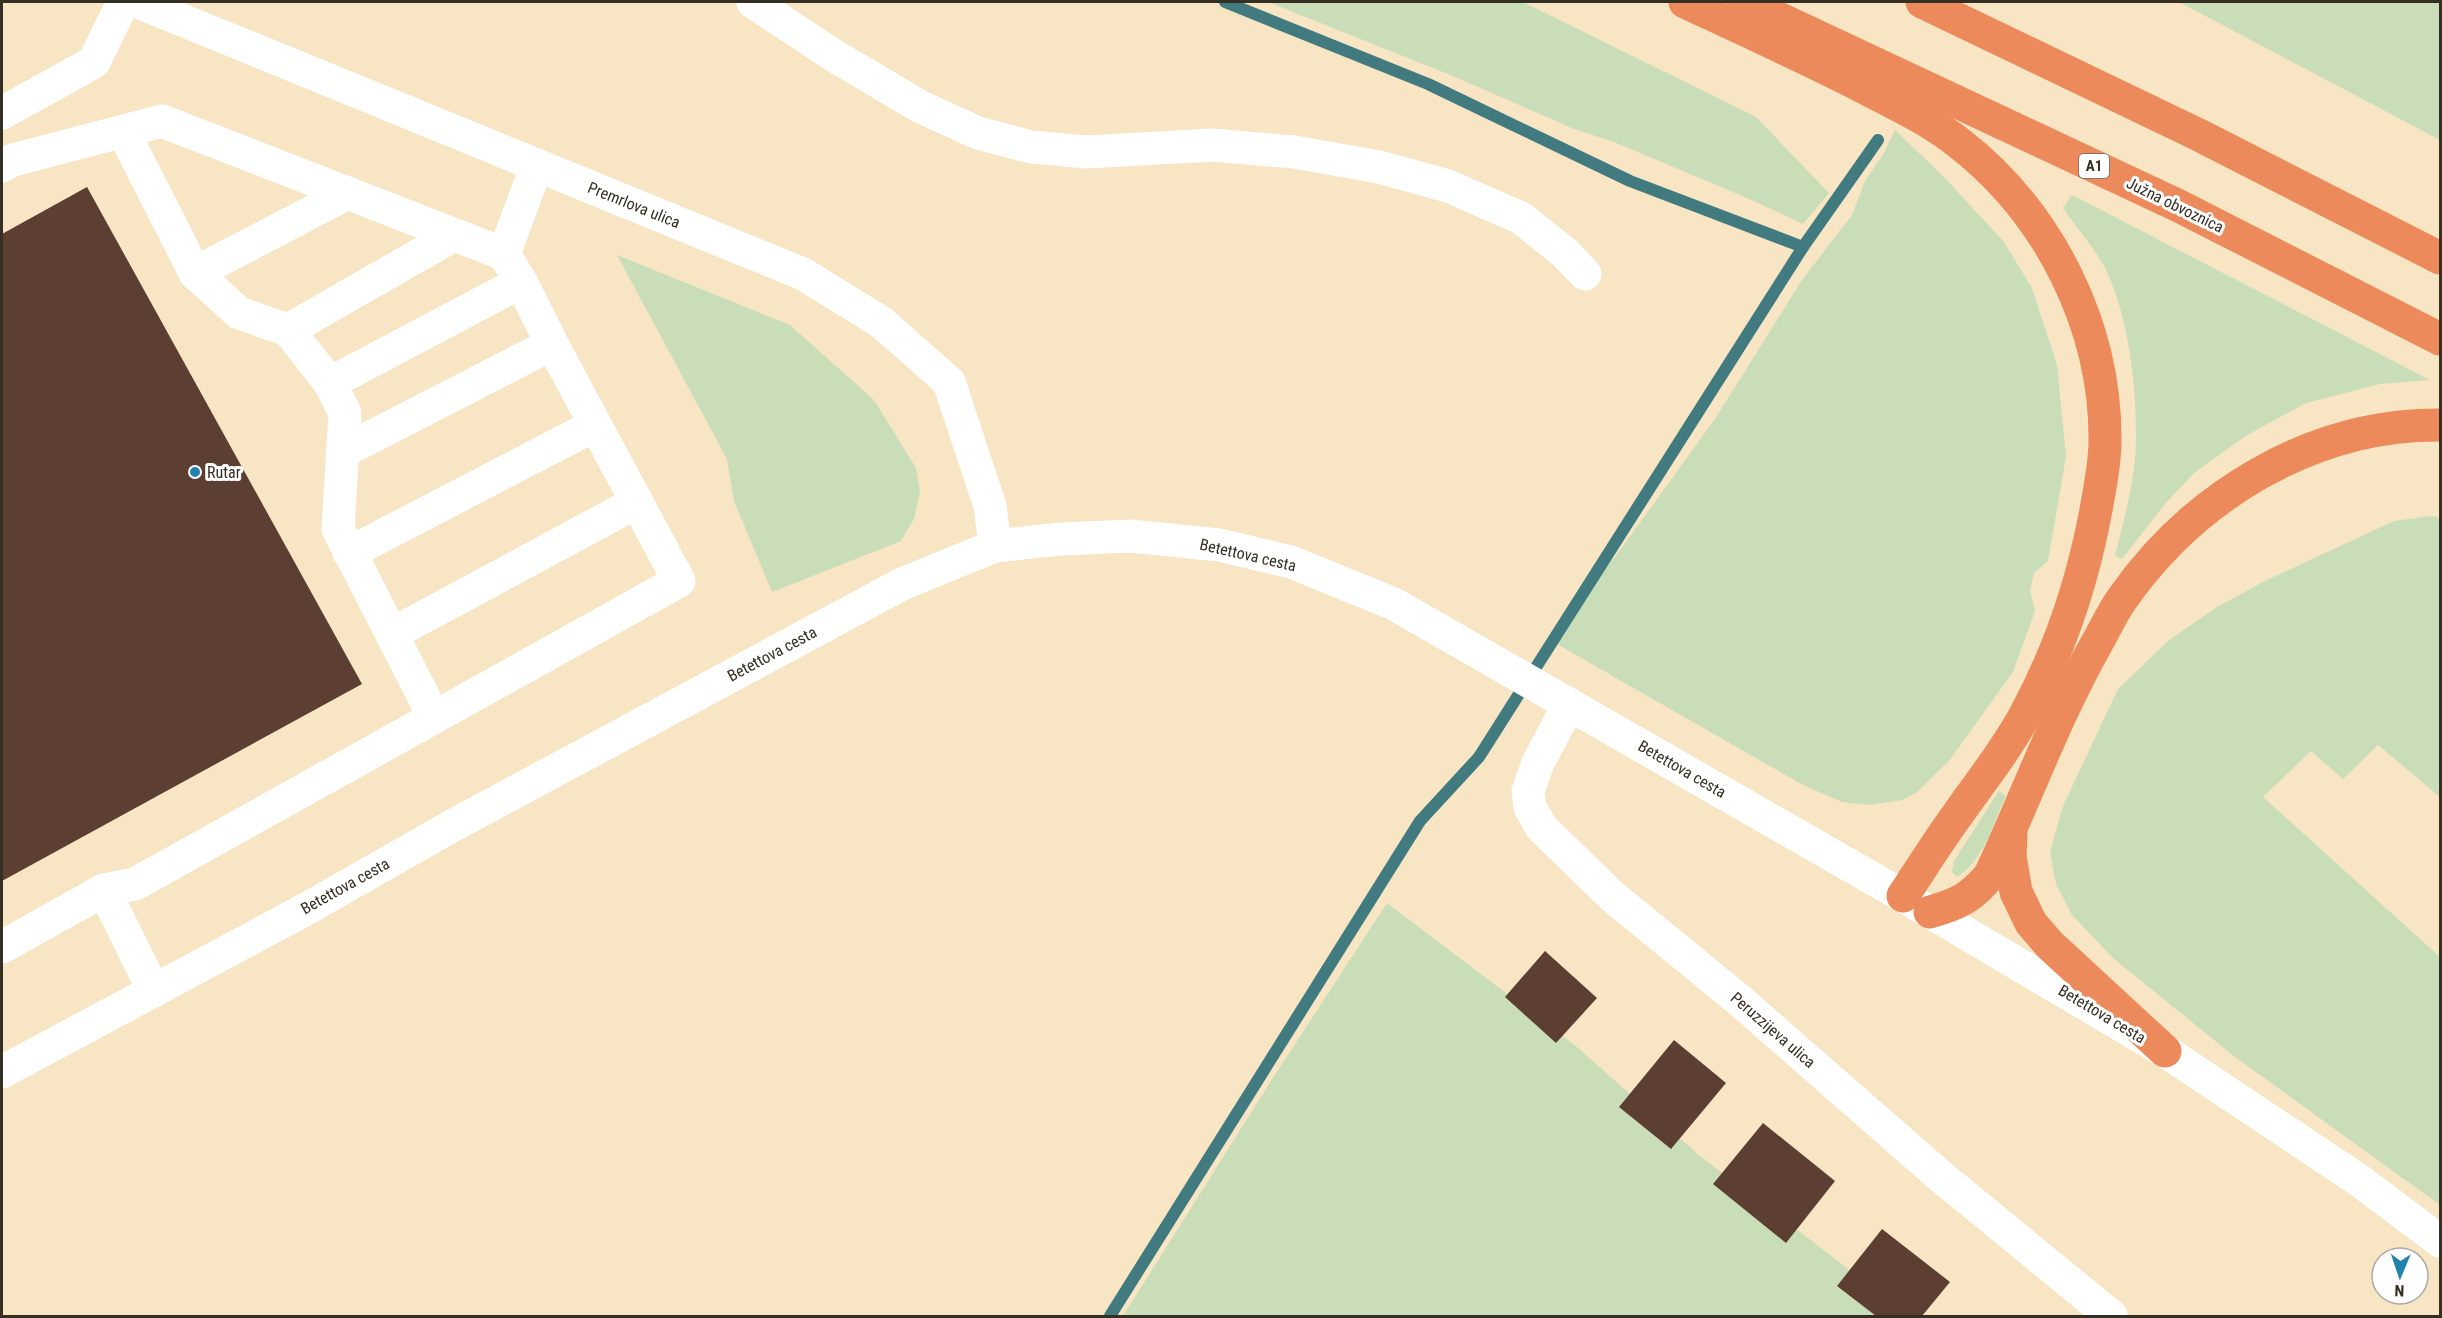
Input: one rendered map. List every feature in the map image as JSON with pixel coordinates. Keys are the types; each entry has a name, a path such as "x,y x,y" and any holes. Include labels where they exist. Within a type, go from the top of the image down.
{"highway":[{"path":"1685,2 1809,60 1906,109 1958,142 1979,160 2009,191 2049,244 2077,298 2097,361 2103,398 2105,442 2101,483 2078,589 2054,652 2026,713 1990,770 1956,816 1916,904 1958,904 1976,892 1990,875 2080,672 2121,600 2163,549 2191,522 2216,500 2271,465 2301,453 2370,432 2403,426 2440,425"},
{"name":"Južna obvoznica","path":"1744,2 2179,206 2440,339"},
{"path":"1922,2 2199,135 2440,258"},
{"path":"2012,829 2010,856 2014,883 2031,923 2050,945 2165,1051"}],"street":[{"path":"2,113 94,62 123,2"},
{"name":"Premrlova ulica","path":"138,2 803,274 881,322 949,382 990,506 995,546"},
{"path":"753,2 833,55 921,106 978,133 1031,147 1086,152 1213,145 1294,152 1379,167 1448,186 1521,218 1565,253 1585,274"},
{"path":"2,947 104,890 135,884 679,581 504,254 162,121 5,155"},
{"path":"123,131 195,273 238,313 288,330 330,383 345,413 338,529 434,717"},
{"path":"504,254 537,165"},
{"path":"195,273 348,193"},
{"path":"288,330 454,235"},
{"path":"330,383 521,282"},
{"path":"342,452 552,344"},
{"path":"350,553 595,424"},
{"path":"392,634 637,502"},
{"name":"Betettova cesta","path":"2,1072 153,989 308,908 450,826 902,584 995,546 1061,539 1131,536 1219,545 1291,562 1394,604 1916,904 2165,1051 2360,1181 2440,1240"},
{"name":"Peruzzijeva ulica","path":"1558,698 1528,792 1530,807 1541,827 1612,896 1739,1000 1939,1175 2111,1317"},
{"path":"104,890 153,989"}],"green space":[{"path":"1268,2 1523,2 1756,117 1829,193 1803,224 1614,142 1574,129 1453,76"},
{"path":"2179,2 2440,2 2440,140"},
{"path":"1895,130 1944,177 2004,242 2032,288 2057,365 2066,456 2048,561 2034,573 2030,590 2035,611 2013,672 1949,761 1916,793 1902,800 1869,805 1842,802 1803,785 1555,643 1579,596 1615,557 1715,419 1802,280 1852,215 1865,181 1884,153"},
{"path":"2072,195 2430,380 2380,384 2306,403 2247,435 2194,473 2164,505 2122,559 2115,556 2134,471 2136,422 2133,377 2126,330 2113,287 2101,260 2063,208"},
{"path":"617,255 790,325 874,400 916,468 920,491 914,519 901,541 772,592 734,501 727,459"},
{"path":"2432,516 2440,518 2440,797 2378,745 2343,779 2311,751 2263,797 2440,957 2440,1205 2235,1057 2113,958 2072,915 2056,884 2050,852 2063,806 2118,689 2168,641 2217,607 2265,581 2394,521"},
{"path":"1999,791 2006,796 1987,841 1974,861 1957,877 1952,872 1954,861"},
{"path":"1387,903 1577,1047 1700,1156 1838,1261 1905,1316 1123,1316 1269,1084"}],"building":[{"path":"87,187 362,684 2,881 2,234"},
{"path":"1545,951 1597,998 1556,1043 1505,997"},
{"path":"1674,1040 1726,1083 1671,1149 1619,1107"},
{"path":"1763,1123 1835,1181 1786,1243 1713,1184"},
{"path":"1882,1229 1950,1282 1922,1316 1876,1316 1837,1286"}],"waterway":[{"path":"1225,2 1428,84 1630,181 1803,247"},
{"path":"1110,1316 1420,821 1479,757 1803,247 1878,140"}],"place":[{"name":"Rutar","path":"195,472"}]}
